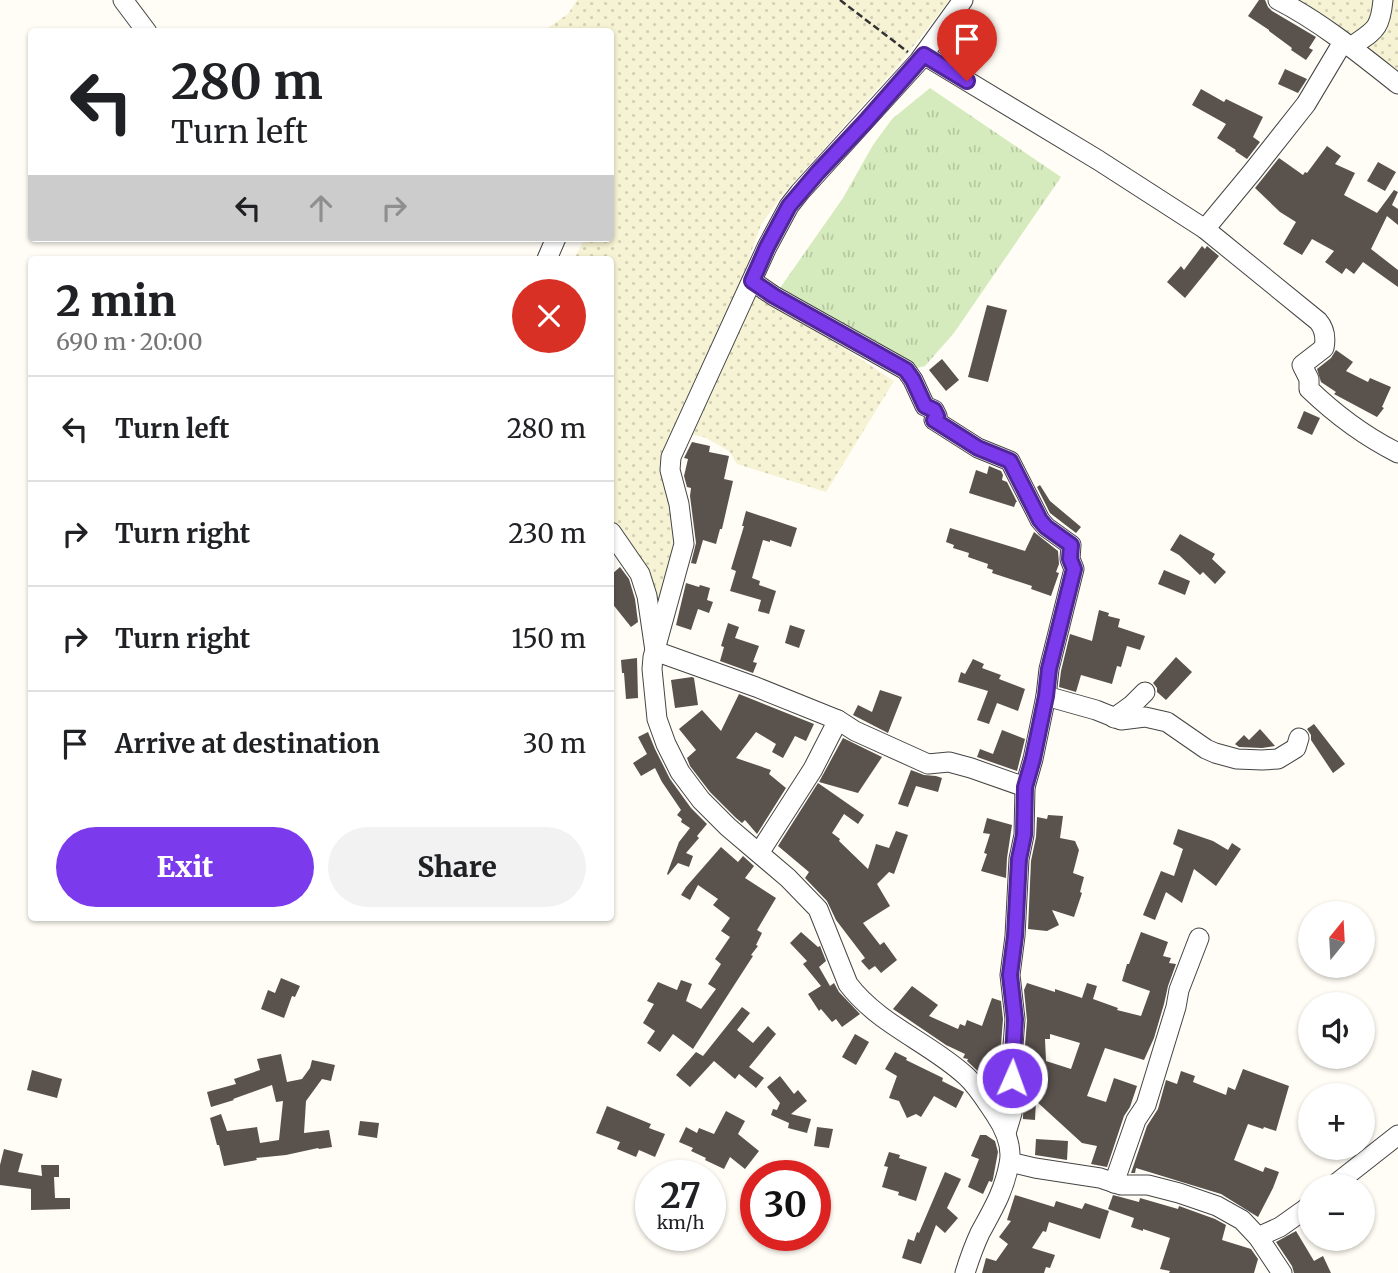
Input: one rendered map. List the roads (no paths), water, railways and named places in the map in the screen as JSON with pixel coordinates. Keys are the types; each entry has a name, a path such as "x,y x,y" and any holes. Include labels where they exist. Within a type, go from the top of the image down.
{"street":[{"path":"123,0 144,28"},
{"path":"963,0 921,58 789,206 767,247 671,457 670,470 679,504 684,544 652,669 657,719 666,744 680,772 701,800 788,878 818,909 854,993 885,1019 964,1074 976,1086 1006,1133 1010,1162 1002,1193 979,1234 965,1273"},
{"path":"1278,0 1297,10 1398,84"},
{"path":"1205,229 1306,104 1347,45 1376,29 1381,18 1383,0"},
{"path":"921,58 1098,160 1205,229 1322,326 1325,335 1324,348 1302,365 1309,379 1309,389 1359,431 1398,453"},
{"path":"752,281 906,370 925,406 934,410 937,416 934,420 978,448 1010,461 1040,520 1071,545 1070,559 1074,569 1049,669 1046,696 1025,787 1024,835 1019,859 1010,975 1015,1019 1012,1104 1006,1133"},
{"path":"614,536 640,574 647,596 655,651"},
{"path":"655,651 838,720 855,731 928,764 949,762 1025,787"},
{"path":"1114,718 1145,692"},
{"path":"1046,696 1121,720 1145,717 1167,722 1206,749 1237,759 1278,759 1296,748 1299,738"},
{"path":"760,853 813,769 838,720"},
{"path":"1114,1182 1136,1120 1150,1092 1177,996 1199,938"},
{"path":"1348,1174 1398,1135"},
{"path":"1010,1162 1121,1185 1148,1185 1217,1206 1242,1220 1258,1237 1282,1273"},
{"path":"1258,1237 1280,1227 1298,1214"}]}
